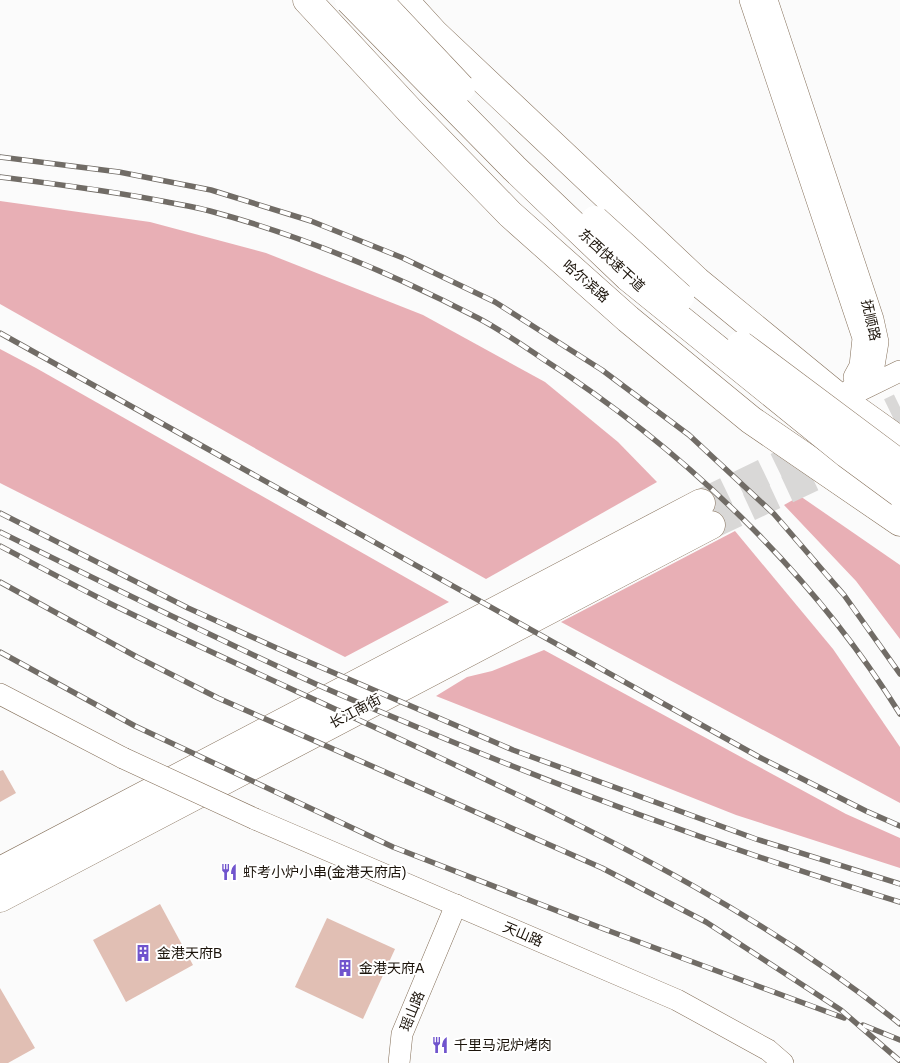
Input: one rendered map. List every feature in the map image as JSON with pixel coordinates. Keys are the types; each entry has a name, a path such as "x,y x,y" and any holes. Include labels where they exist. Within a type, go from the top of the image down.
{"main road":[{"name":"哈尔滨路","path":"307,0 510,214 628,319 751,420 900,522"},
{"name":"东西快速干道","path":"348,0 514,168 628,277 840,448 900,493"},
{"name":"东西快速干道","path":"378,0 542,172 694,310 900,464"},
{"path":"404,0 441,39 697,281 841,399 900,441"},
{"name":"长江南街","path":"0,871 706,514 0,898"}],"street":[{"name":"抚顺路","path":"750,0 863,338 860,366 841,399"},
{"name":"抚顺路","path":"767,0 873,319 878,342 874,366 841,399"},
{"path":"841,399 900,371"},
{"name":"天山路","path":"0,694 123,758 255,819 677,1000 768,1050 783,1063"},
{"name":"瑶山路","path":"399,1063 402,1034 456,905"}],"shaded area":[{"path":"0,201 150,222 266,253 423,315 545,382 618,442 657,482 486,579 0,304"},
{"path":"0,349 449,602 345,657 0,483"},
{"path":"800,496 900,565 900,639 856,581 784,505"},
{"path":"735,531 833,649 900,747 900,803 561,622"},
{"path":"544,650 846,814 900,838 900,868 736,815 436,696 467,677 492,671"}],"building":[{"path":"3,770 16,793 0,802 0,771"},
{"name":"金港天府B","path":"160,904 193,965 126,1002 93,940"},
{"name":"金港天府A","path":"327,918 395,949 363,1019 295,987"},
{"path":"0,988 35,1048 8,1063 0,1063"}],"tunnel":[{"path":"701,503 900,407"},
{"path":"711,525 846,462"}],"railway":[{"path":"0,157 119,172 211,190 311,221 403,258 495,302 602,370 689,435 774,514 844,595 900,674"},
{"path":"0,177 146,198 199,208 245,221 313,244 380,271 446,302 495,328 595,394 645,432 694,473 741,517 827,611 865,662 900,714"},
{"path":"0,333 759,757 900,826"},
{"path":"0,513 188,608 513,750 756,839 900,884"},
{"path":"0,532 158,610 278,666 448,740 672,827 900,902"},
{"path":"0,546 109,603 472,773 639,856 694,886 800,951 851,986 900,1024"},
{"path":"0,582 137,657 218,698 602,868 706,922 841,1010 900,1061"},
{"path":"0,652 135,726 393,847 604,929 844,1018"},
{"path":"863,1025 900,1040"}],"place":[{"name":"虾考小炉小串(金港天府店)","path":"229,872"},
{"name":"金港天府B","path":"143,953"},
{"name":"金港天府A","path":"345,968"},
{"name":"千里马泥炉烤肉","path":"440,1045"}]}
